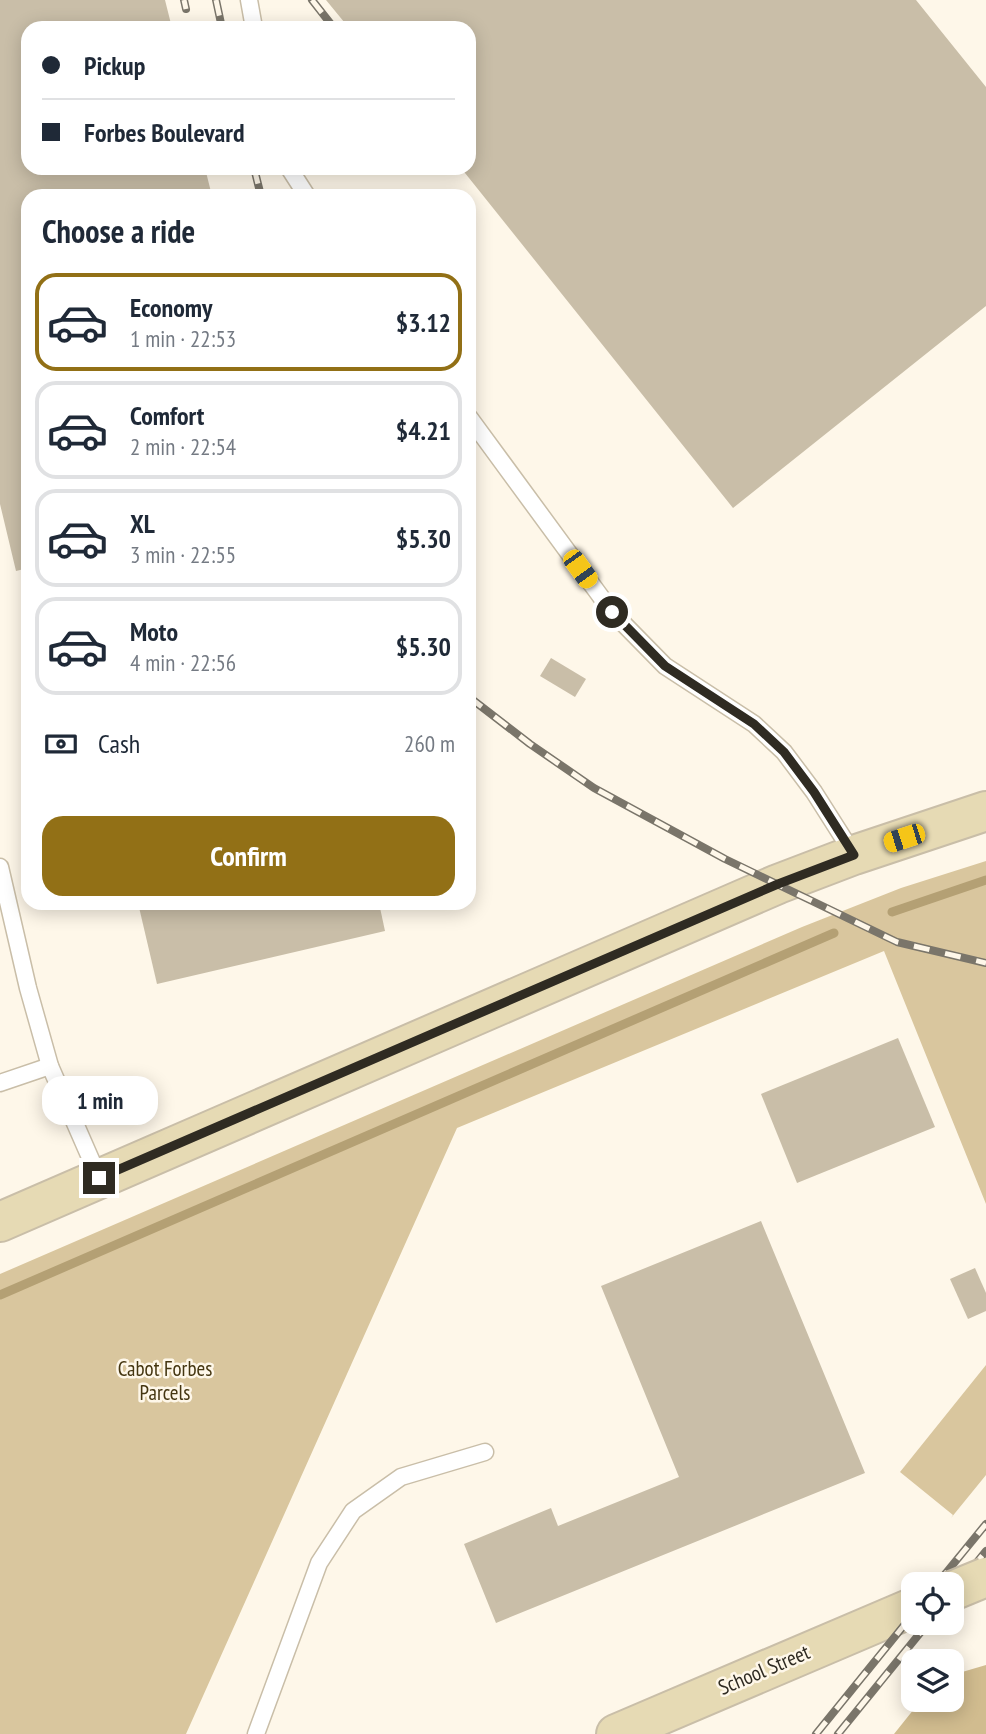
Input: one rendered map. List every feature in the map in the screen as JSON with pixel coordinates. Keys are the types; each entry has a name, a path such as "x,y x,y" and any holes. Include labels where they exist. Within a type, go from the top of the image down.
{"street":[{"path":"0,1222 778,884 854,855 986,811"},
{"path":"964,1586 986,1577"},
{"name":"School Street","path":"616,1734 901,1612"}],"lane":[{"path":"249,0 253,21"},
{"path":"476,426 612,612 665,666 754,724 784,752 814,792 854,855"},
{"path":"0,867 28,988 50,1066 99,1178"},
{"path":"0,1083 50,1066"},
{"path":"257,1734 319,1563 353,1511 401,1477 485,1452"}],"green space":[{"name":"Cabot Forbes Parcels","path":"986,861 986,1204 884,951 457,1128 186,1734 0,1734 0,1274 802,927 901,888"},
{"path":"986,1365 986,1475 951,1518 953,1515 900,1472"}],"shaded area":[{"path":"986,1665 986,1734 894,1734 912,1712 964,1712 964,1671"}],"building":[{"path":"0,0 165,0 170,21 21,21 21,175 207,175 210,189 21,189 21,570 16,571 0,504"},
{"path":"326,0 916,0 986,87 986,306 733,508 467,175 476,175 476,21 343,21"},
{"path":"551,658 586,679 575,697 540,676"},
{"path":"140,910 380,910 385,931 157,984"},
{"path":"898,1038 935,1127 797,1183 761,1094"},
{"path":"761,1221 865,1473 496,1623 464,1544 551,1508 558,1526 679,1477 601,1286"},
{"path":"975,1268 986,1293 986,1311 968,1319 950,1279"}],"waterway":[{"path":"892,912 986,880"},
{"path":"0,1295 834,933"}],"railway":[{"path":"184,0 186,9"},
{"path":"216,0 220,21"},
{"path":"312,0 328,21"},
{"path":"256,175 259,189"},
{"path":"476,702 594,788 725,859 897,942 986,963"},
{"path":"947,1572 986,1524"},
{"path":"964,1578 986,1551"},
{"path":"816,1734 901,1629"},
{"path":"838,1734 918,1635"}],"route":[{"path":"99,1178 778,884 854,855 814,792 784,752 754,724 665,666 612,612"}]}
